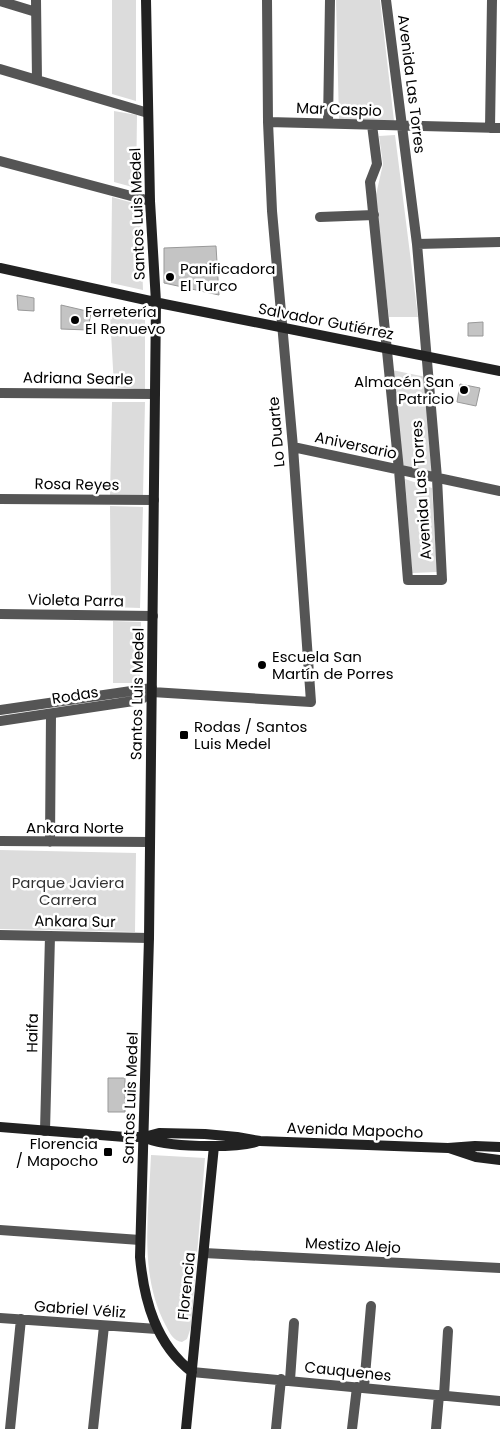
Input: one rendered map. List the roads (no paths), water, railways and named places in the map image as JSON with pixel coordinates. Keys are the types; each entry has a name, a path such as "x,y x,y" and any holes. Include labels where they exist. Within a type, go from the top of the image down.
{"street":[{"path":"36,0 37,80"},
{"name":"Santos Luis Medel","path":"146,0 150,201 156,302 149,938 140,1240 141,1273 157,1330 174,1356 192,1372"},
{"name":"Lo Duarte","path":"152,690 311,702 293,448 272,211 268,122 267,0"},
{"path":"328,124 330,0"},
{"name":"Avenida Las Torres","path":"372,125 377,164 370,182 408,580 442,580 436,478 417,244 386,0"},
{"path":"492,0 495,128"},
{"path":"0,1 36,12"},
{"path":"0,69 148,113"},
{"name":"Mar Caspio","path":"268,122 495,128"},
{"path":"0,161 150,201"},
{"path":"320,217 374,215"},
{"path":"417,244 500,242"},
{"name":"Salvador Gutiérrez","path":"0,268 281,328 500,371"},
{"name":"Adriana Searle","path":"0,393 155,394"},
{"name":"Aniversario","path":"293,448 500,491"},
{"name":"Rosa Reyes","path":"0,499 154,500"},
{"name":"Violeta Parra","path":"0,614 152,616"},
{"name":"Rodas","path":"0,710 152,690"},
{"name":"Rodas","path":"0,721 140,700 152,690"},
{"path":"50,842 51,714"},
{"name":"Ankara Norte","path":"0,841 150,842"},
{"name":"Ankara Sur","path":"0,935 149,938"},
{"name":"Haifa","path":"45,1131 50,936"},
{"name":"Avenida Mapocho","path":"0,1128 144,1138 157,1143 214,1146 245,1145 260,1142"},
{"name":"Avenida Mapocho","path":"144,1138 159,1133 205,1134 237,1136 260,1142 448,1148 500,1147"},
{"path":"205,1134 214,1146"},
{"name":"Florencia","path":"186,1429 214,1146"},
{"name":"Avenida Mapocho","path":"448,1148 476,1157 500,1160"},
{"path":"0,1230 140,1240"},
{"name":"Mestizo Alejo","path":"204,1253 500,1268"},
{"path":"352,1429 371,1306"},
{"name":"Gabriel Véliz","path":"0,1318 157,1330"},
{"path":"10,1429 21,1319"},
{"path":"276,1429 286,1380 294,1323"},
{"path":"94,1429 104,1326"},
{"path":"436,1429 448,1331"},
{"name":"Cauquenes","path":"192,1372 500,1401"}],"place":[{"name":"Panificadora El Turco","path":"170,277"},
{"name":"Ferretería El Renuevo","path":"75,320"},
{"name":"Almacén San Patricio","path":"464,390"},
{"name":"Escuela San Martín de Porres","path":"262,665"},
{"name":"Rodas / Santos Luis Medel","path":"184,735"},
{"name":"Florencia / Mapocho","path":"108,1152"}],"park label":[{"name":"Parque Javiera Carrera","path":"68,890"}]}
